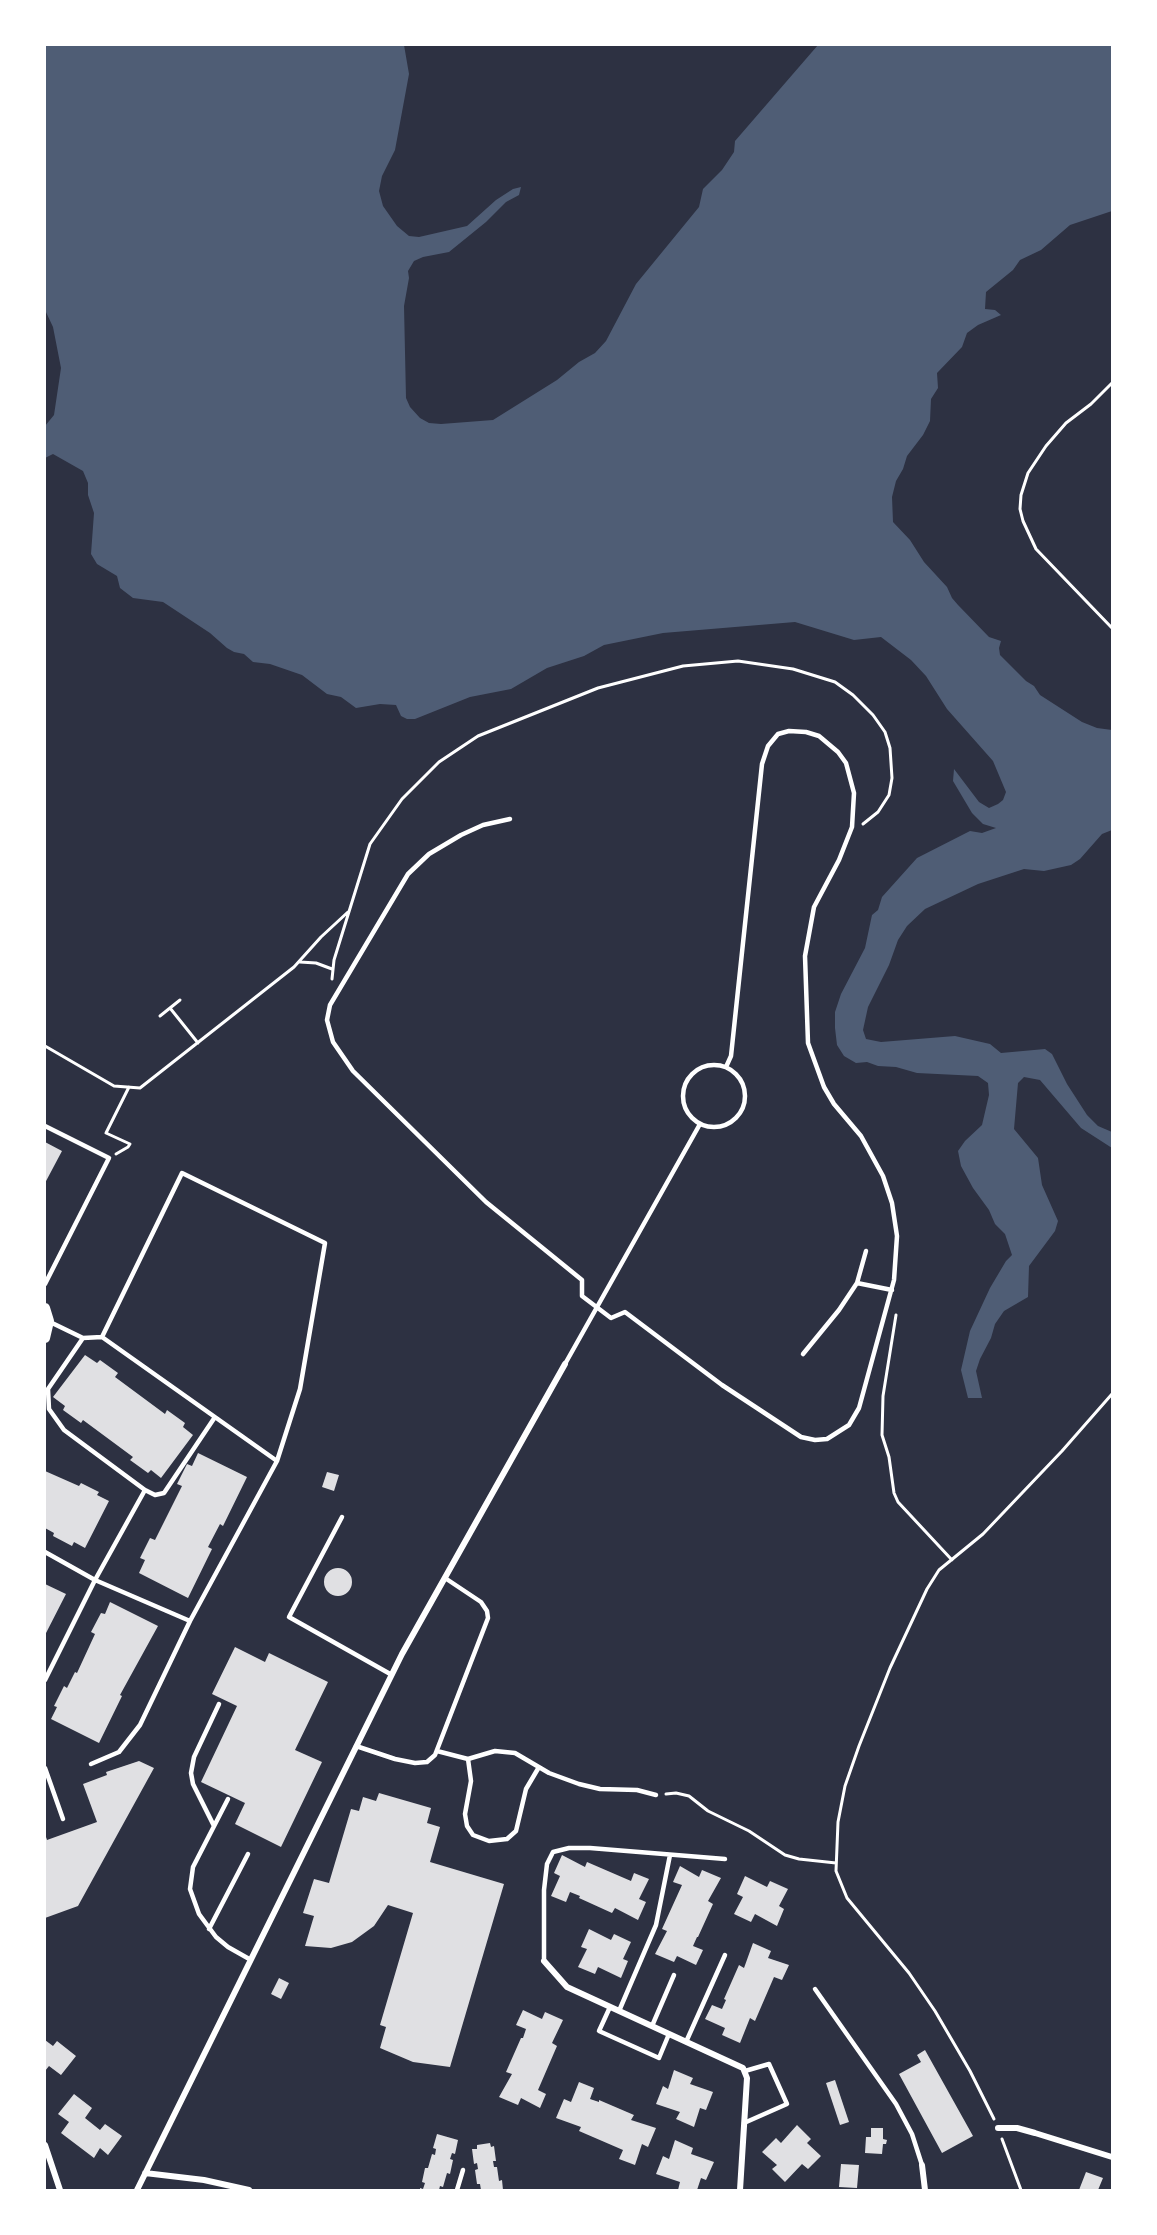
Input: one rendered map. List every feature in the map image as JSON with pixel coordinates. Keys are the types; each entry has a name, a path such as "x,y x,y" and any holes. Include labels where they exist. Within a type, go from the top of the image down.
{"street":[{"path":"45,1308 49,1321 45,1338"},
{"path":"137,2190 392,1675 565,1364"},
{"path":"544,1961 567,1987 739,2066 745,2071 747,2078 740,2190"},
{"path":"998,2128 1017,2128 1112,2157"},
{"path":"45,2145 60,2190"},
{"path":"922,2165 924,2190"},
{"path":"145,2173 249,2190"}],"lane":[{"path":"510,819 483,825 441,846 418,863 400,884 340,986 328,1013 328,1028 333,1042 349,1066 491,1206 582,1280 582,1296 611,1318 626,1312 722,1385 801,1437 815,1440 827,1439 849,1425 859,1408 892,1290 897,1256 897,1236 888,1190 874,1158 861,1136 834,1104 824,1087 808,1043 805,956 814,907 839,860 852,827 854,793 846,763 838,752 819,736 806,732 789,731 778,734 768,746 762,764 731,1056 726,1067"},
{"path":"707,1065 726,1067 734,1072 744,1089 745,1099 742,1109 729,1123 719,1127 700,1124 692,1118 683,1102 682,1092 685,1083 690,1075 707,1065"},
{"path":"565,1364 700,1124"},
{"path":"45,1126 109,1158 45,1284"},
{"path":"91,1764 119,1752 140,1725 190,1622 276,1461 300,1389 325,1243 182,1173 102,1337"},
{"path":"803,1354 839,1310 857,1283 866,1251"},
{"path":"857,1283 892,1290"},
{"path":"49,1321 83,1338 102,1337 276,1461"},
{"path":"83,1338 48,1389 49,1409 64,1430 145,1490 154,1495 164,1494 215,1417"},
{"path":"45,1680 95,1580 145,1490"},
{"path":"342,1517 289,1617 392,1675"},
{"path":"45,1552 95,1580 190,1622"},
{"path":"356,1746 415,1763 430,1760 437,1752 488,1618 481,1602 445,1578"},
{"path":"214,1826 193,1784 191,1773 194,1757 219,1704"},
{"path":"437,1752 468,1759 490,1752 508,1752 521,1755 539,1767 579,1784 600,1789 637,1790 656,1795"},
{"path":"468,1759 471,1781 465,1814 466,1826 473,1835 489,1840 507,1839 516,1831 526,1789 539,1767"},
{"path":"45,1768 63,1819"},
{"path":"228,1799 193,1867 189,1882 195,1905 209,1929 222,1943 251,1960"},
{"path":"544,1961 544,1890 548,1864 553,1852 569,1848 590,1848 725,1859"},
{"path":"209,1929 248,1854"},
{"path":"619,2012 656,1925 669,1856"},
{"path":"686,2042 725,1955"},
{"path":"652,2026 674,1975"},
{"path":"815,1989 896,2104 916,2144 922,2165"},
{"path":"610,2007 599,2031 659,2058 669,2034"},
{"path":"744,2123 787,2104 769,2064 745,2071"},
{"path":"457,2190 463,2170"}],"path":[{"path":"1112,383 1091,404 1066,423 1046,446 1028,473 1021,495 1020,508 1023,521 1036,549 1112,628"},
{"path":"340,986 332,979 332,969 370,844 381,826 421,778 454,750 478,736 598,688 683,666 738,661 793,669 835,682 853,695 873,715 885,732 890,748 892,778 889,795 878,812 864,823 852,827"},
{"path":"45,1046 114,1086 140,1088 300,962 321,937 349,911"},
{"path":"300,962 316,963 332,969"},
{"path":"160,1016 180,1000"},
{"path":"170,1008 198,1043"},
{"path":"109,1158 130,1144 106,1133 129,1087"},
{"path":"892,1290 897,1318 883,1396 882,1435 889,1457 894,1493 898,1502 952,1560"},
{"path":"1021,2190 998,2128 970,2071 935,2011 909,1973 854,1908 838,1877 836,1863 838,1822 844,1786 890,1668 927,1589 939,1570 968,1547 1062,1451 1112,1394"},
{"path":"656,1795 676,1793 689,1796 708,1811 749,1831 785,1855 836,1863"}],"water":[{"path":"45,45 404,45 409,74 395,150 382,176 379,191 383,206 397,226 409,236 419,237 467,226 496,200 513,189 521,187 519,195 506,202 486,222 449,252 414,261 408,271 404,306 406,398 410,407 420,418 429,423 441,424 493,420 595,353 606,341 636,284 699,207 703,189 722,170 734,152 735,141 818,45 1112,45 1112,211 1070,225 1041,250 1020,260 1013,270 986,292 985,309 995,310 1001,315 978,325 967,333 962,347 937,373 938,388 931,399 930,421 923,435 907,456 892,497 893,522 947,587 958,605 989,637 1001,641 1000,655 1034,686 1040,695 1082,722 1097,728 1112,730 1112,830 1102,834 1080,859 1071,865 1044,871 1024,869 978,884 925,909 907,926 898,940 889,965 868,1007 863,1030 866,1039 881,1042 955,1036 990,1044 1001,1053 1045,1049 1052,1054 1067,1084 1087,1115 1098,1126 1112,1132 1112,1148 1081,1128 1040,1080 1024,1077 1018,1083 1014,1129 1038,1158 1042,1185 1058,1221 1055,1231 1029,1266 1028,1297 1004,1311 995,1324 976,1371 982,1398 968,1398 961,1370 970,1331 990,1288 1012,1255 1005,1234 995,1224 989,1210 961,1166 958,1151 982,1125 989,1095 988,1083 978,1076 917,1073 867,1062 856,1063 844,1056 837,1045 835,1012 841,994 865,948 872,915 878,910 882,897 917,858 970,831 982,833 996,828 983,824 972,813 953,781 954,769 979,802 989,808 998,804 1003,800 1006,792 993,761 947,709 926,676 911,660 881,637 854,640 795,622 663,633 604,645 584,656 547,668 511,689 470,697 415,719 407,719 401,716 396,705 380,704 356,708 341,697 327,694 302,675 270,664 253,662 244,654 234,652 163,602 133,598 120,588 117,576 97,564 91,554 94,513 83,471 53,454 45,458 45,426 54,415 61,368 53,327 45,310"}],"building":[{"path":"45,1142 62,1151 45,1183"},
{"path":"85,1355 97,1363 100,1360 118,1373 115,1377 165,1414 167,1410 185,1423 183,1427 193,1435 161,1478 151,1470 148,1473 130,1460 133,1457 83,1420 81,1423 63,1410 65,1406 53,1397"},
{"path":"198,1453 247,1477 223,1526 220,1524 208,1547 212,1549 188,1598 139,1573 145,1560 140,1558 150,1538 155,1540 182,1486 177,1484 187,1464 192,1466"},
{"path":"45,1471 79,1486 81,1483 99,1492 97,1495 109,1501 85,1548 74,1542 72,1546 53,1536 54,1533 45,1528"},
{"path":"327,1472 339,1475 334,1491 322,1487"},
{"path":"338,1568 348,1572 352,1582 348,1592 338,1596 328,1592 324,1582 328,1572"},
{"path":"45,1584 66,1594 45,1635"},
{"path":"110,1602 158,1626 120,1695 122,1696 99,1743 51,1719 57,1707 54,1706 64,1686 67,1688 75,1672 77,1673 95,1634 91,1632 101,1613 105,1614"},
{"path":"235,1647 265,1662 269,1653 328,1682 295,1750 322,1762 281,1847 235,1824 245,1803 201,1782 237,1706 212,1694"},
{"path":"139,1761 154,1768 78,1906 45,1918 45,1834 47,1840 97,1822 83,1784 107,1775 106,1772"},
{"path":"379,1793 431,1808 427,1823 440,1827 430,1862 504,1884 450,2067 413,2062 380,2048 386,2027 380,2025 413,1913 388,1905 374,1926 352,1942 331,1948 305,1946 314,1916 303,1913 314,1879 329,1883 351,1809 359,1811 363,1797 376,1801"},
{"path":"562,1855 585,1867 587,1862 631,1881 634,1873 649,1879 639,1899 646,1902 638,1920 615,1908 612,1913 570,1892 566,1902 551,1896 560,1876 554,1873"},
{"path":"680,1866 699,1877 702,1870 721,1878 708,1901 713,1904 693,1946 703,1950 696,1965 677,1956 674,1962 655,1954 667,1931 662,1929 682,1885 673,1882"},
{"path":"745,1876 767,1887 770,1881 788,1889 779,1906 784,1909 777,1926 755,1914 751,1922 734,1914 743,1897 737,1894"},
{"path":"589,1929 611,1940 614,1934 631,1942 623,1959 628,1961 621,1978 598,1967 595,1974 578,1967 587,1949 581,1947"},
{"path":"753,1943 771,1951 768,1958 789,1965 782,1980 774,1977 755,2021 750,2018 740,2043 722,2035 725,2028 705,2019 712,2005 722,2009 739,1965 744,1968"},
{"path":"279,1978 289,1983 281,1999 271,1994"},
{"path":"523,2010 542,2019 545,2012 563,2020 552,2043 557,2046 538,2090 546,2094 540,2108 521,2098 518,2105 499,2097 512,2074 506,2072 526,2029 516,2025"},
{"path":"45,2040 53,2046 57,2041 76,2056 61,2075 49,2066 45,2071"},
{"path":"925,2050 973,2136 942,2153 899,2074 921,2062 917,2055"},
{"path":"674,2070 693,2078 690,2084 713,2092 706,2110 700,2108 694,2127 676,2119 680,2112 656,2104 663,2086 668,2089"},
{"path":"835,2080 849,2122 840,2125 826,2083"},
{"path":"579,2082 594,2088 590,2099 599,2102 599,2100 634,2115 631,2120 656,2128 648,2147 642,2144 635,2165 619,2159 623,2150 579,2131 581,2127 556,2118 564,2099 571,2102"},
{"path":"74,2094 92,2108 85,2118 100,2130 105,2124 122,2136 108,2155 100,2148 94,2158 61,2133 69,2122 58,2114"},
{"path":"797,2125 811,2139 807,2143 821,2156 808,2169 802,2164 785,2182 772,2169 777,2165 762,2152 776,2138 781,2143"},
{"path":"871,2128 883,2128 883,2139 887,2140 886,2144 883,2144 882,2154 865,2153 866,2137 871,2137"},
{"path":"437,2134 458,2140 455,2154 452,2153 450,2159 453,2160 450,2174 447,2173 443,2187 440,2186 439,2190 420,2190 420,2188 423,2189 425,2183 422,2182 425,2168 428,2168 432,2154 435,2155 436,2149 433,2148"},
{"path":"675,2140 693,2148 691,2154 714,2162 706,2180 701,2178 697,2190 678,2190 680,2182 656,2174 663,2156 669,2159"},
{"path":"490,2143 491,2147 494,2146 496,2161 493,2161 494,2167 497,2167 503,2190 481,2190 480,2184 477,2184 475,2170 478,2169 477,2163 474,2164 472,2149 477,2149 477,2145"},
{"path":"841,2164 859,2165 857,2188 839,2187"},
{"path":"1086,2172 1103,2178 1098,2190 1079,2190"}]}
